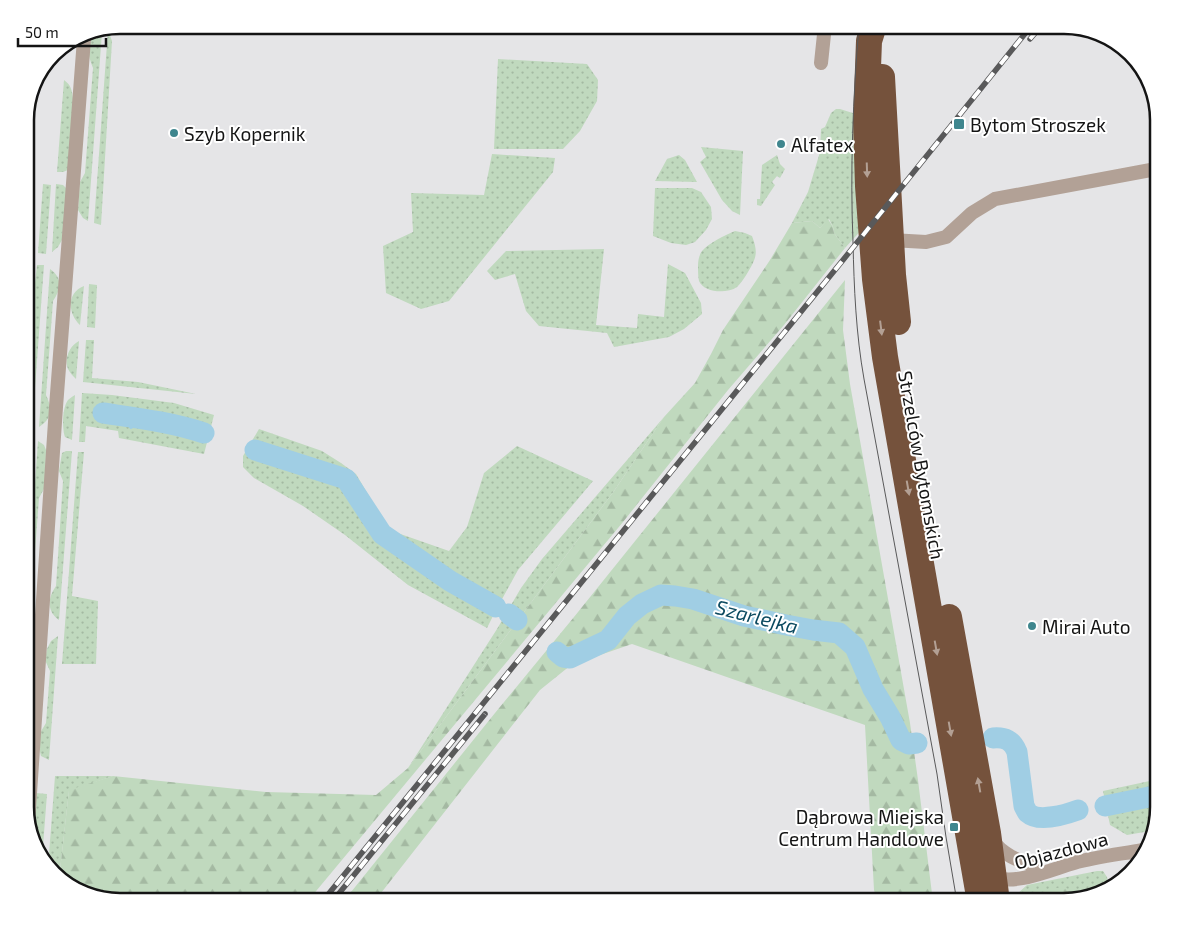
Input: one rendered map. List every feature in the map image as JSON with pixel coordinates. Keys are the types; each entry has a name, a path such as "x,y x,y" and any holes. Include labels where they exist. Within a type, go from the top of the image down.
{"highway":[{"path":"871,34 869,41 866,121 868,186 875,279 885,357 979,841"},
{"name":"Strzelców Bytomskich","path":"879,34 893,275 899,331 929,506 979,841 981,893"},
{"name":"Strzelców Bytomskich","path":"979,841 1002,890"}],"street":[{"path":"821,63 824,34"},
{"path":"34,736 84,42"},
{"path":"891,240 926,242 946,237 972,213 995,199 1150,170"},
{"path":"979,841 998,847 1009,857 1017,861 1036,866"},
{"name":"Objazdowa","path":"1002,890 1074,862 1138,851"},
{"path":"1002,890 1000,874 1036,866 1074,862"},
{"path":"984,893 986,885 991,879 1002,890"}],"green space":[{"path":"102,35 88,221 83,218 78,210 80,182 85,173 93,68 89,57 90,42 93,38"},
{"path":"108,35 110,35 112,41 101,225 94,223"},
{"path":"498,59 587,64 598,80 597,101 580,131 563,149 494,149"},
{"path":"64,80 71,88 73,99 68,170 57,172"},
{"path":"836,109 859,115 865,226 845,248 834,233 829,219 820,228 812,221 792,223 808,192 820,152 821,129 825,127 831,113"},
{"path":"701,147 743,151 740,215 732,211 722,200 700,162 706,157"},
{"path":"492,154 555,158 553,172 449,301 421,309 386,293 383,246 413,232 411,193 484,195"},
{"path":"679,155 685,160 697,182 655,181 667,159"},
{"path":"777,155 780,164 785,169 780,178 777,176 772,182 775,185 761,206 757,205 757,199 760,199 762,165"},
{"path":"43,184 51,185 46,254 38,253"},
{"path":"56,184 63,185 67,189 62,240 52,252"},
{"path":"655,188 692,188 701,192 711,207 712,219 706,230 695,242 686,245 671,243 653,236"},
{"path":"828,219 834,233 845,248 784,325 728,390 623,522 314,893 108,893 82,884 60,869 69,790 113,776 266,792 376,795 408,768 614,491 664,417 695,383 723,330 770,260 792,223 812,221 820,228"},
{"path":"735,231 752,236 756,254 751,267 740,284 733,289 716,291 706,288 698,278 699,256 713,242"},
{"path":"604,249 596,325 637,328 638,314 664,317 668,264 685,273 701,303 702,314 684,329 669,337 614,347 607,333 539,326 526,311 515,274 495,280 487,271 506,251"},
{"path":"37,265 44,265 34,402 34,292"},
{"path":"50,269 59,280 59,288 53,301 46,395 50,412 47,420 39,427"},
{"path":"845,280 843,330 850,384 910,723 932,893 875,893 865,725 632,644 571,665 540,690 381,893 350,893"},
{"path":"89,284 97,285 95,328 87,327"},
{"path":"84,286 80,325 73,315 71,304 74,294"},
{"path":"86,340 94,340 92,378 138,382 196,394 83,382"},
{"path":"79,341 76,379 68,369 67,357 70,349"},
{"path":"82,393 174,403 214,415 204,454 119,438 118,431 86,426 85,442 79,442"},
{"path":"75,395 72,440 65,437 63,418 68,400"},
{"path":"664,417 614,491 408,768 521,588 542,559"},
{"path":"259,429 322,451 341,463 356,474 389,530 449,551 467,527 484,473 517,446 593,481 518,570 487,628 408,585 345,535 303,506 254,478 243,467 243,456"},
{"path":"38,441 44,445 46,450 45,487 39,498 34,565 34,498"},
{"path":"72,451 59,620 50,608 50,599 56,586 63,481 59,471 62,453"},
{"path":"78,452 84,452 72,596 98,601 96,664 62,664"},
{"path":"58,636 49,760 41,756 40,752 40,733 46,723 50,671 45,660 51,641"},
{"path":"55,776 113,776 69,791 60,869 49,855"},
{"path":"1150,781 1149,824 1147,832 1127,835 1110,825 1103,791"},
{"path":"36,793 47,794 43,846 38,835 34,815"},
{"path":"1097,871 1103,871 1108,881 1076,893 1018,893 1027,885"},
{"path":"1061,887 1067,888 1070,893 1045,893"}],"waterway":[{"name":"Szarlejka","path":"103,413 167,423 204,433"},
{"path":"131,427 136,418"},
{"name":"Szarlejka","path":"255,450 346,479 382,534 450,581 496,607"},
{"name":"Szarlejka","path":"557,652 563,657 570,658 608,640 627,616 642,604 661,595 693,599 744,616 786,625 839,633 855,647 873,689 901,740 909,744 917,743"},
{"name":"Szarlejka","path":"509,614 517,620"},
{"name":"Szarlejka","path":"993,738 1008,740 1017,752 1024,806 1028,813 1033,816 1046,818 1078,810"},
{"name":"Szarlejka","path":"1105,806 1150,797"}],"tram line":[{"path":"858,34 852,188 854,276 859,345 937,774 955,893"}],"railway":[{"path":"329,893 1025,34"},
{"path":"1030,39 1034,34"},
{"path":"339,893 485,714"}],"place":[{"name":"Bytom Stroszek","path":"959,124"},
{"name":"Szyb Kopernik","path":"174,133"},
{"name":"Alfatex","path":"781,144"},
{"name":"Mirai Auto","path":"1032,626"},
{"name":"Dąbrowa Miejska Centrum Handlowe","path":"954,827"}]}
